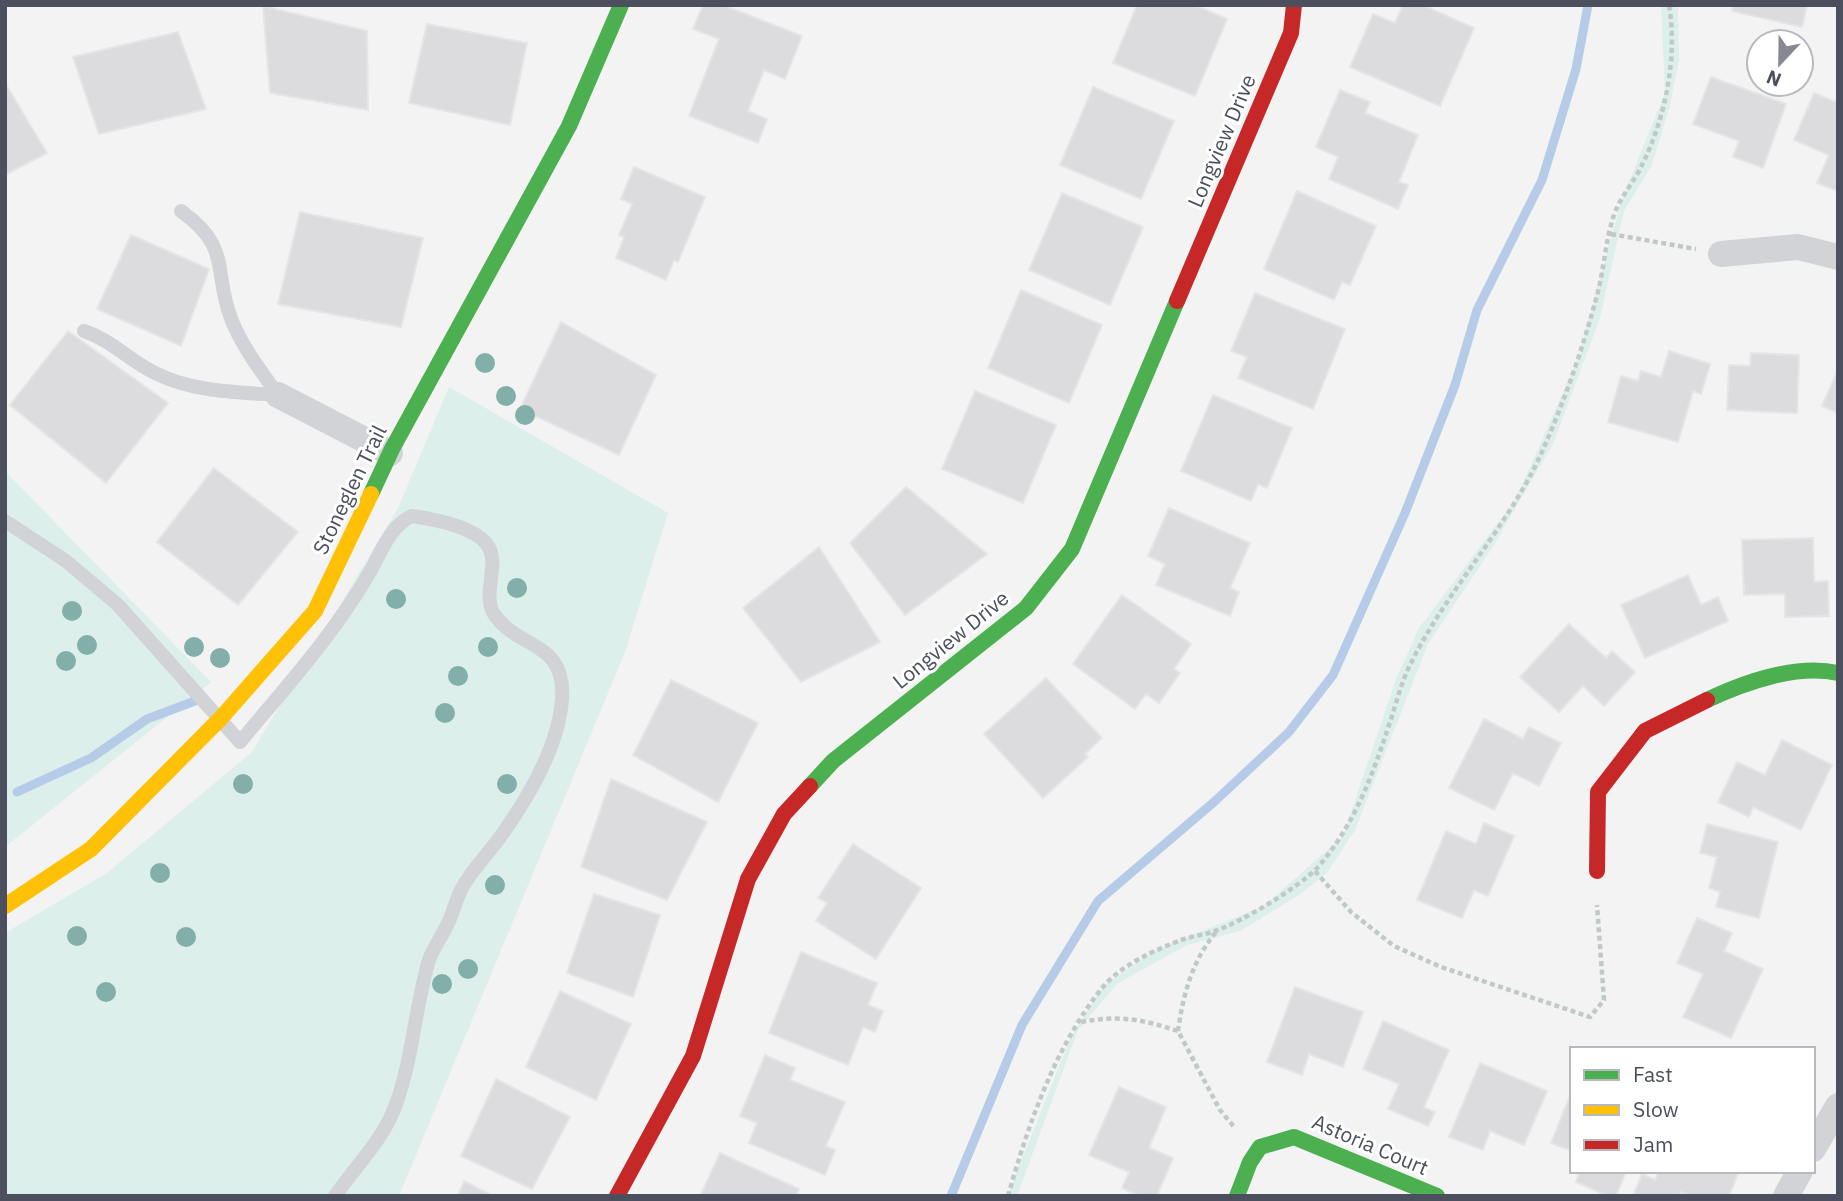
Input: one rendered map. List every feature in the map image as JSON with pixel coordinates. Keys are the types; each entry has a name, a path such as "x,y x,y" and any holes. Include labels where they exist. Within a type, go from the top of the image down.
{"street":[{"name":"Stoneglen Trail","path":"5,906 91,849 220,718 315,611 390,453 569,126 621,5"},
{"name":"Longview Drive","path":"617,1196 692,1056 748,879 784,814 833,761 1026,608 1072,548 1291,33 1294,5"},
{"path":"1721,254 1798,247 1838,257"},
{"path":"278,395 390,453"},
{"path":"1597,871 1598,792 1645,732 1738,685 1819,669 1838,673"},
{"path":"1815,1146 1838,1106"},
{"name":"Astoria Court","path":"1255,1150 1271,1139 1294,1137 1437,1196"},
{"path":"1237,1196 1255,1150"},
{"path":"1786,1196 1799,1173"}],"lane":[{"path":"181,211 212,239 219,256 230,318 242,344 278,395"},
{"path":"84,331 109,342 148,370 188,387 278,395"},
{"path":"5,521 66,561 118,606 240,742 289,684 365,581 394,529 412,516 472,533 486,544 492,558 488,599 494,614 504,625 550,655 562,682 558,722 545,758 515,815 463,885 430,959 395,1107 364,1161 335,1196"}],"path":[{"path":"1008,1196 1021,1150 1044,1093 1080,1022 1103,986 1127,966 1177,941 1217,931 1264,906 1315,871 1343,836 1355,812 1407,671 1429,629 1516,499 1540,454 1578,358 1597,298 1613,216 1652,146 1671,65 1669,5"},
{"path":"1611,234 1721,254"},
{"path":"1315,871 1351,912 1394,946 1441,967 1590,1017 1604,1000 1598,938 1597,871"},
{"path":"1217,931 1202,948 1183,995 1178,1031 1220,1110 1255,1150"},
{"path":"1080,1022 1107,1017 1138,1018 1178,1031"}],"shaded area":[{"path":"1661,5 1678,5 1679,60 1670,105 1652,165 1624,211 1600,318 1553,444 1492,548 1428,644 1355,830 1327,873 1299,895 1240,931 1187,945 1118,983 1078,1030 1017,1196 1007,1196 1071,1037 1103,986 1157,949 1264,906 1343,836 1396,679 1419,628 1516,499 1578,358 1622,199 1665,93"},
{"path":"449,387 668,513 625,652 399,1196 5,1196 5,933 107,873 252,752 398,508"},
{"path":"5,471 211,682 5,847"}],"building":[{"path":"703,5 723,5 802,36 785,79 764,70 748,111 767,119 758,143 689,116 719,39 693,29"},
{"path":"1137,5 1195,5 1227,19 1195,96 1113,63"},
{"path":"1403,5 1423,5 1474,28 1440,106 1350,67 1373,14 1395,23"},
{"path":"1734,5 1807,5 1802,27 1732,11"},
{"path":"263,6 367,31 368,110 270,93"},
{"path":"427,24 527,43 510,125 409,103"},
{"path":"178,32 206,109 99,134 73,57"},
{"path":"1711,77 1745,89 1745,98 1769,98 1786,104 1763,168 1733,157 1739,141 1693,124"},
{"path":"5,83 47,153 5,175"},
{"path":"1093,87 1174,121 1141,199 1060,165"},
{"path":"1340,90 1370,102 1365,113 1418,135 1399,182 1408,185 1398,209 1329,179 1338,157 1316,147"},
{"path":"1815,93 1838,103 1838,191 1817,183 1829,155 1794,140"},
{"path":"634,167 705,197 678,262 674,260 666,280 616,258 624,237 619,235 632,204 621,199"},
{"path":"1297,191 1376,226 1350,285 1342,282 1334,300 1264,269"},
{"path":"1062,193 1143,227 1110,305 1029,270"},
{"path":"300,212 423,238 401,327 278,304"},
{"path":"131,235 209,269 181,346 97,309"},
{"path":"1021,290 1102,325 1069,403 988,368"},
{"path":"1255,293 1345,329 1313,409 1238,378 1247,357 1231,351"},
{"path":"561,322 656,375 619,455 520,409"},
{"path":"68,331 168,403 106,483 10,405"},
{"path":"1669,351 1710,364 1701,394 1693,391 1678,442 1608,422 1621,376 1638,381 1641,371 1661,377"},
{"path":"1751,353 1799,355 1797,413 1727,410 1729,365 1750,366"},
{"path":"1838,370 1838,413 1822,406"},
{"path":"975,391 1056,425 1023,503 942,469"},
{"path":"1213,395 1292,428 1267,488 1258,484 1251,501 1181,471"},
{"path":"214,468 298,532 238,605 157,542"},
{"path":"906,487 987,554 905,615 850,543"},
{"path":"1169,508 1250,543 1230,588 1239,592 1230,616 1156,585 1165,564 1148,556"},
{"path":"1813,538 1814,582 1828,581 1829,616 1785,617 1785,594 1744,595 1742,540"},
{"path":"819,547 880,642 801,682 743,608"},
{"path":"1688,575 1701,605 1718,597 1728,621 1645,658 1621,605"},
{"path":"1122,595 1191,644 1174,669 1180,673 1159,703 1146,694 1135,709 1073,664"},
{"path":"1569,624 1606,658 1612,651 1635,672 1604,706 1583,686 1559,712 1520,677"},
{"path":"1046,678 1102,738 1085,754 1088,757 1043,798 984,734"},
{"path":"671,680 758,723 718,802 633,755"},
{"path":"1484,719 1523,739 1529,727 1561,743 1539,786 1513,773 1494,810 1449,788"},
{"path":"1782,740 1832,765 1801,830 1753,807 1749,817 1718,802 1737,762 1765,775"},
{"path":"611,779 707,822 667,900 581,867"},
{"path":"1484,823 1514,836 1488,896 1474,890 1462,918 1417,900 1446,831 1476,844"},
{"path":"1707,824 1778,842 1759,918 1716,907 1720,892 1709,888 1717,857 1700,853"},
{"path":"853,844 921,888 876,959 816,921 827,903 818,898"},
{"path":"594,894 660,915 633,997 567,973"},
{"path":"1697,918 1732,933 1724,951 1763,969 1731,1038 1683,1017 1703,974 1677,963"},
{"path":"801,952 877,983 868,1005 883,1011 875,1032 863,1027 848,1065 769,1033"},
{"path":"1295,987 1363,1012 1343,1067 1309,1054 1302,1075 1267,1062"},
{"path":"560,991 631,1024 596,1100 526,1067"},
{"path":"1383,1021 1449,1050 1424,1107 1435,1112 1428,1126 1388,1109 1399,1084 1363,1069"},
{"path":"765,1055 795,1068 790,1080 845,1102 826,1146 835,1150 825,1175 749,1143 757,1123 740,1116"},
{"path":"1480,1063 1547,1091 1524,1145 1490,1131 1483,1150 1449,1137"},
{"path":"496,1079 570,1117 532,1189 461,1156"},
{"path":"1119,1087 1166,1107 1149,1148 1173,1158 1157,1196 1139,1196 1122,1188 1129,1172 1089,1155"},
{"path":"1570,1096 1570,1150 1551,1143"},
{"path":"720,1153 799,1189 796,1196 700,1196"},
{"path":"1579,1173 1625,1173 1616,1196 1607,1196 1576,1182"},
{"path":"1658,1173 1738,1173 1729,1196 1689,1196 1681,1192 1680,1196 1633,1196 1642,1174 1655,1180"},
{"path":"464,1181 493,1196 458,1196"}],"waterway":[{"path":"951,1196 1022,1025 1098,901 1214,802 1289,732 1333,675 1405,513 1455,385 1477,310 1542,180 1576,69 1588,5"},
{"path":"17,792 91,758 147,719 203,698"}],"traffic: fast":[{"path":"371,494 392,449 569,126 621,5"},
{"path":"810,786 833,761 1026,608 1072,549 1177,301"},
{"path":"1707,700 1771,676 1806,671 1838,673"},
{"path":"1237,1196 1250,1162 1260,1147 1294,1137 1437,1196"}],"traffic: slow":[{"path":"5,906 91,849 221,718 315,611 371,494"}],"traffic: jam":[{"path":"1177,301 1291,33 1294,5"},
{"path":"1597,871 1598,792 1645,731 1707,700"},
{"path":"617,1196 693,1056 748,879 784,814 810,786"}]}
